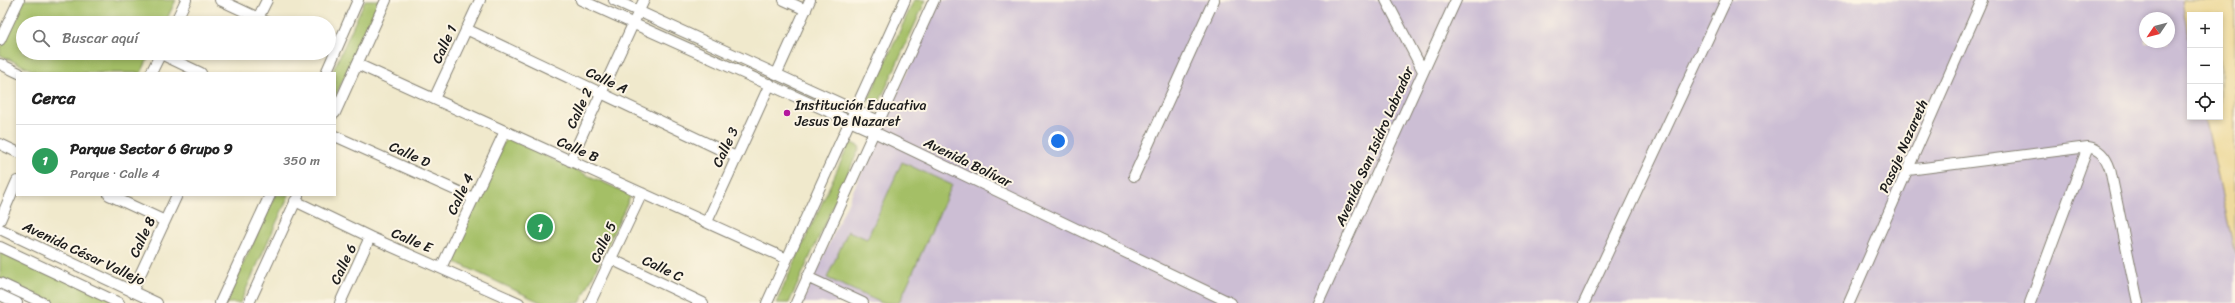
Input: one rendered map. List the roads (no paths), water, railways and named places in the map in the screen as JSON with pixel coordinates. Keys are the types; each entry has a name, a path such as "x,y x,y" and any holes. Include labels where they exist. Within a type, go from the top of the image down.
{"street":[{"path":"0,40 19,0"},
{"path":"178,16 186,0"},
{"path":"220,0 254,16"},
{"path":"259,16 267,0"},
{"path":"336,45 358,0"},
{"path":"336,111 386,0"},
{"name":"Calle 1","path":"434,99 480,0"},
{"name":"Avenida Bolívar","path":"581,0 874,132 1231,303"},
{"path":"614,0 879,121"},
{"name":"Calle 2","path":"570,160 644,0"},
{"path":"784,0 806,10"},
{"path":"776,73 810,0"},
{"path":"767,303 905,0"},
{"path":"796,303 934,0"},
{"path":"1134,176 1214,0"},
{"path":"1386,0 1423,70"},
{"name":"Avenida San Isidro Labrador","path":"1318,303 1456,0"},
{"path":"1584,303 1726,0"},
{"name":"Pasaje Nazareth","path":"1849,303 1982,0"},
{"name":"Calle A","path":"466,29 736,157"},
{"path":"152,72 158,60"},
{"path":"175,60 199,72"},
{"path":"326,72 330,60"},
{"path":"0,64 17,72"},
{"name":"Calle B","path":"357,64 787,259"},
{"name":"Calle 3","path":"707,222 770,84"},
{"name":"Calle 4","path":"441,268 505,131"},
{"name":"Calle D","path":"336,136 474,198"},
{"path":"0,144 16,152"},
{"path":"1908,170 2088,147 2098,149 2107,160 2110,169 2138,303"},
{"path":"2030,303 2088,147"},
{"path":"0,220 16,183"},
{"name":"Calle 5","path":"590,303 642,193"},
{"path":"111,196 165,221"},
{"name":"Calle 8","path":"132,292 177,196"},
{"path":"220,303 270,196"},
{"path":"249,303 297,198"},
{"name":"Calle E","path":"297,198 370,237 441,268 507,300 519,303"},
{"name":"Avenida César Vallejo","path":"0,229 157,303"},
{"name":"Calle 6","path":"340,303 370,237"},
{"path":"0,246 119,303"},
{"name":"Calle C","path":"611,259 703,303"},
{"path":"807,277 863,303"},
{"path":"0,283 43,303"},
{"path":"0,295 17,303"}],"place":[{"name":"Institución Educativa Jesus De Nazaret","path":"787,113"},
{"name":"Parque Sector 6 Grupo 9","path":"540,227"}]}
